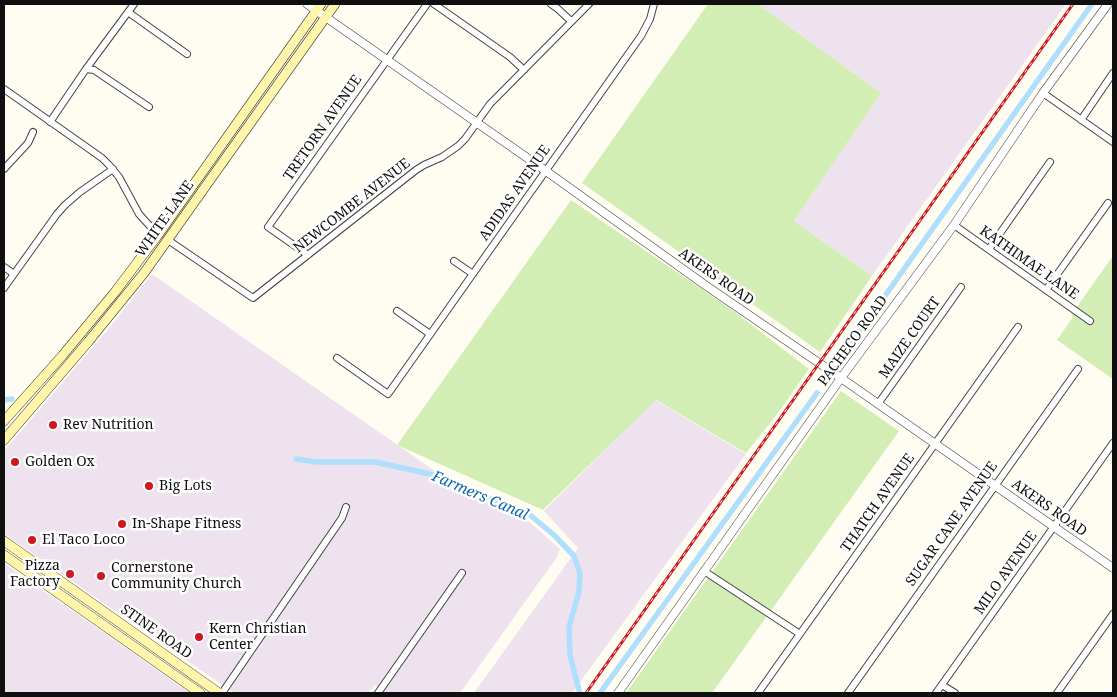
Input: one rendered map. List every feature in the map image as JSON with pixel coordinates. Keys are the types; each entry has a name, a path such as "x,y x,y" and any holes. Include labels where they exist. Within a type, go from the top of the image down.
{"main road":[{"name":"WHITE LANE","path":"4,439 131,290 335,4"},
{"name":"WHITE LANE","path":"4,421 116,292 318,7"},
{"path":"168,240 168,229 185,195"},
{"path":"131,290 134,278 159,244 158,235"},
{"path":"88,342 87,336 110,307 116,292"},
{"path":"4,430 25,406 28,394"},
{"name":"STINE ROAD","path":"4,541 221,693"},
{"path":"4,555 42,576 52,575"},
{"name":"STINE ROAD","path":"4,555 200,693"},
{"path":"81,610 119,629 126,628"},
{"path":"121,637 132,639 154,654 160,651"}],"street":[{"path":"50,122 134,4"},
{"name":"AKERS ROAD","path":"307,4 318,7 325,17 546,171 705,285 1113,568"},
{"name":"TRETORN AVENUE","path":"308,255 268,227 427,4"},
{"path":"434,4 510,57 524,70"},
{"path":"551,4 571,21"},
{"name":"NEWCOMBE AVENUE","path":"168,240 253,298 416,170 450,152 465,139 490,104 589,4"},
{"name":"ADIDAS AVENUE","path":"337,358 388,394 641,36 650,19 654,4"},
{"name":"PACHECO ROAD","path":"618,693 841,378 954,225 1043,93 1108,4"},
{"path":"128,12 187,54"},
{"path":"86,69 94,70 149,107"},
{"path":"1081,120 1113,73"},
{"path":"4,89 102,158 113,169 138,214 158,235"},
{"path":"1043,93 1113,142"},
{"path":"4,169 28,143 33,132"},
{"path":"989,249 1050,162"},
{"path":"4,288 50,222 65,205 113,169"},
{"path":"1046,290 1108,202"},
{"name":"KATHIMAE LANE","path":"954,225 1090,321"},
{"path":"454,261 473,274"},
{"path":"4,267 14,274"},
{"name":"MAIZE COURT","path":"878,404 961,287"},
{"path":"397,311 430,334"},
{"name":"THATCH AVENUE","path":"758,693 1018,327"},
{"name":"SUGAR CANE AVENUE","path":"848,693 1078,369"},
{"name":"MILO AVENUE","path":"936,693 1113,443"},
{"path":"221,693 342,518 346,506"},
{"path":"704,571 800,634"},
{"path":"378,693 462,573"},
{"path":"1058,693 1113,614"},
{"path":"942,685 954,693"}],"shaded area":[{"path":"758,4 1066,4 872,276 794,221 881,93"},
{"path":"152,274 462,490 526,519 560,549 557,557 460,693 384,693 375,685 368,693 234,693 4,534 4,451 110,327"},
{"path":"655,400 746,454 572,693 474,693 578,548 544,511"},
{"path":"4,563 190,693 4,693"}],"green space":[{"path":"708,4 758,4 881,93 794,221 872,276 820,352 582,183"},
{"path":"571,200 731,309 809,369 778,413 746,453 656,400 543,510 397,445"},
{"path":"1113,256 1113,379 1057,340 1073,317 1071,315"},
{"path":"841,391 899,431 712,693 626,693"}],"waterway":[{"path":"848,348 1092,4"},
{"path":"600,693 817,393"},
{"name":"Farmers Canal","path":"4,400 12,399"},
{"name":"Farmers Canal","path":"296,459 316,462 375,462 430,474 530,515 554,535 574,556 580,573 579,592 569,627 570,655 579,690"}],"railway":[{"path":"586,693 1073,4"}],"place":[{"name":"Rev Nutrition","path":"53,425"},
{"name":"Golden Ox","path":"15,462"},
{"name":"Big Lots","path":"149,486"},
{"name":"In-Shape Fitness","path":"122,524"},
{"name":"El Taco Loco","path":"32,540"},
{"name":"Pizza Factory","path":"70,574"},
{"name":"Cornerstone Community Church","path":"101,576"},
{"name":"Kern Christian Center","path":"199,637"}]}
